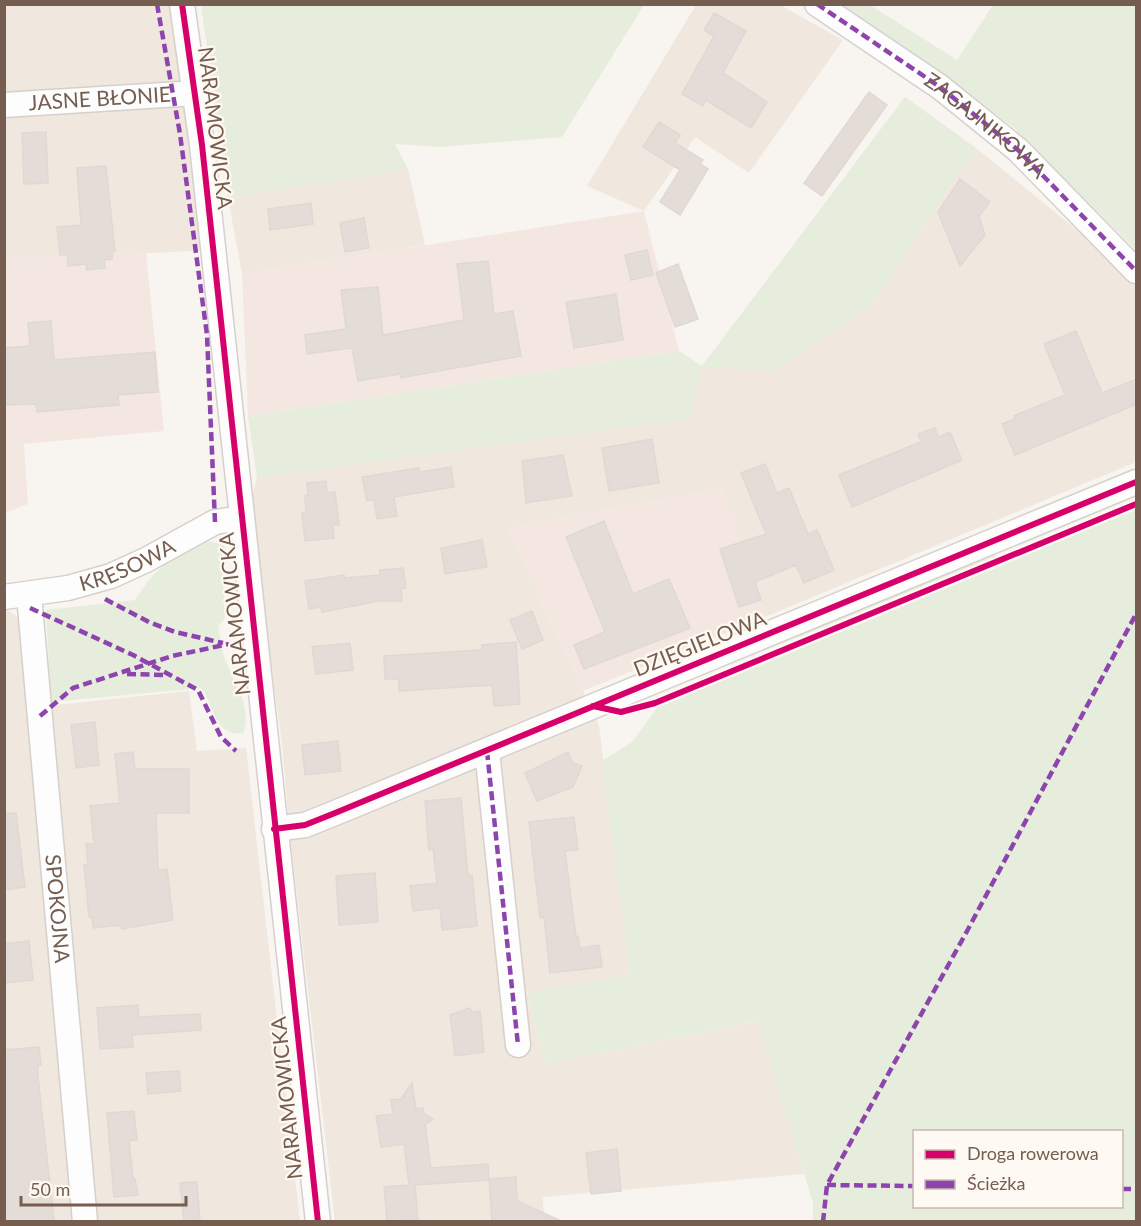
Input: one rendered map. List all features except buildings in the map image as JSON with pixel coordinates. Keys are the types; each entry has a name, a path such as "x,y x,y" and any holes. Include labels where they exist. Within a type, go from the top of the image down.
{"street":[{"name":"NARAMOWICKA","path":"182,4 196,93 318,1221"},
{"name":"ZAGAJNIKOWA","path":"817,4 940,87 1018,150 1137,271"},
{"name":"JASNE BŁONIE","path":"4,105 196,93"},
{"name":"DZIĘGIELOWA","path":"274,829 313,822 1137,482"},
{"name":"KRESOWA","path":"4,597 29,595 111,576 146,560 215,522 242,518"},
{"name":"SPOKOJNA","path":"29,595 85,1221"},
{"path":"487,751 518,1045"}],"shaded area":[{"path":"4,5 177,5 212,250 5,260"},
{"path":"696,5 780,5 843,40 749,173 695,137 644,211 587,186"},
{"path":"976,148 1125,269 1136,285 1136,462 765,617 723,489 508,528 599,726 630,975 527,993 545,1064 759,1021 804,1174 543,1197 544,1221 335,1221 290,835 282,743 259,580 251,500 257,478 691,418 701,366 773,371 874,303"},
{"path":"408,169 425,245 242,274 228,198"},
{"path":"644,211 679,351 248,416 242,274"},
{"path":"146,253 164,431 24,444 28,504 5,513 4,260"},
{"path":"724,489 765,617 583,691 508,528"},
{"path":"4,608 25,622 30,711 55,705 189,691 197,751 246,748 300,1221 5,1222"}],"green space":[{"path":"201,4 644,5 562,137 439,147 395,144 408,169 228,198"},
{"path":"839,5 870,5 957,60 993,5 1136,5 1136,250 1014,128"},
{"path":"905,97 976,148 874,303 773,371 702,367 691,418 257,478 248,416 679,351 702,366"},
{"path":"1136,510 1136,1221 813,1221 813,1203 758,1021 545,1064 527,992 630,975 602,761 632,742 657,708"},
{"path":"207,541 224,545 228,555 223,582 225,618 218,626 225,660 243,701 246,722 243,733 234,733 221,725 201,688 51,702 46,610 135,600 150,579 165,564"},
{"path":"989,553 996,556 796,638 797,633"}],"marked path":[{"path":"157,4 180,134 207,335 215,522"},
{"path":"817,4 940,87 1018,150 1136,271"},
{"path":"105,599 149,622 175,632 223,643"},
{"path":"30,608 133,655 198,690 221,737 236,751"},
{"path":"823,1222 827,1185 966,933 1136,614"},
{"path":"40,716 73,688 172,656 229,644"},
{"path":"127,674 166,675"},
{"path":"487,751 518,1045"},
{"path":"827,1185 913,1186"},
{"path":"1123,1189 1136,1189"}],"cycle path":[{"path":"182,4 202,145 318,1222"},
{"path":"274,829 305,825 335,813 1136,482"},
{"path":"593,706 621,712 655,703 1136,504"}]}
